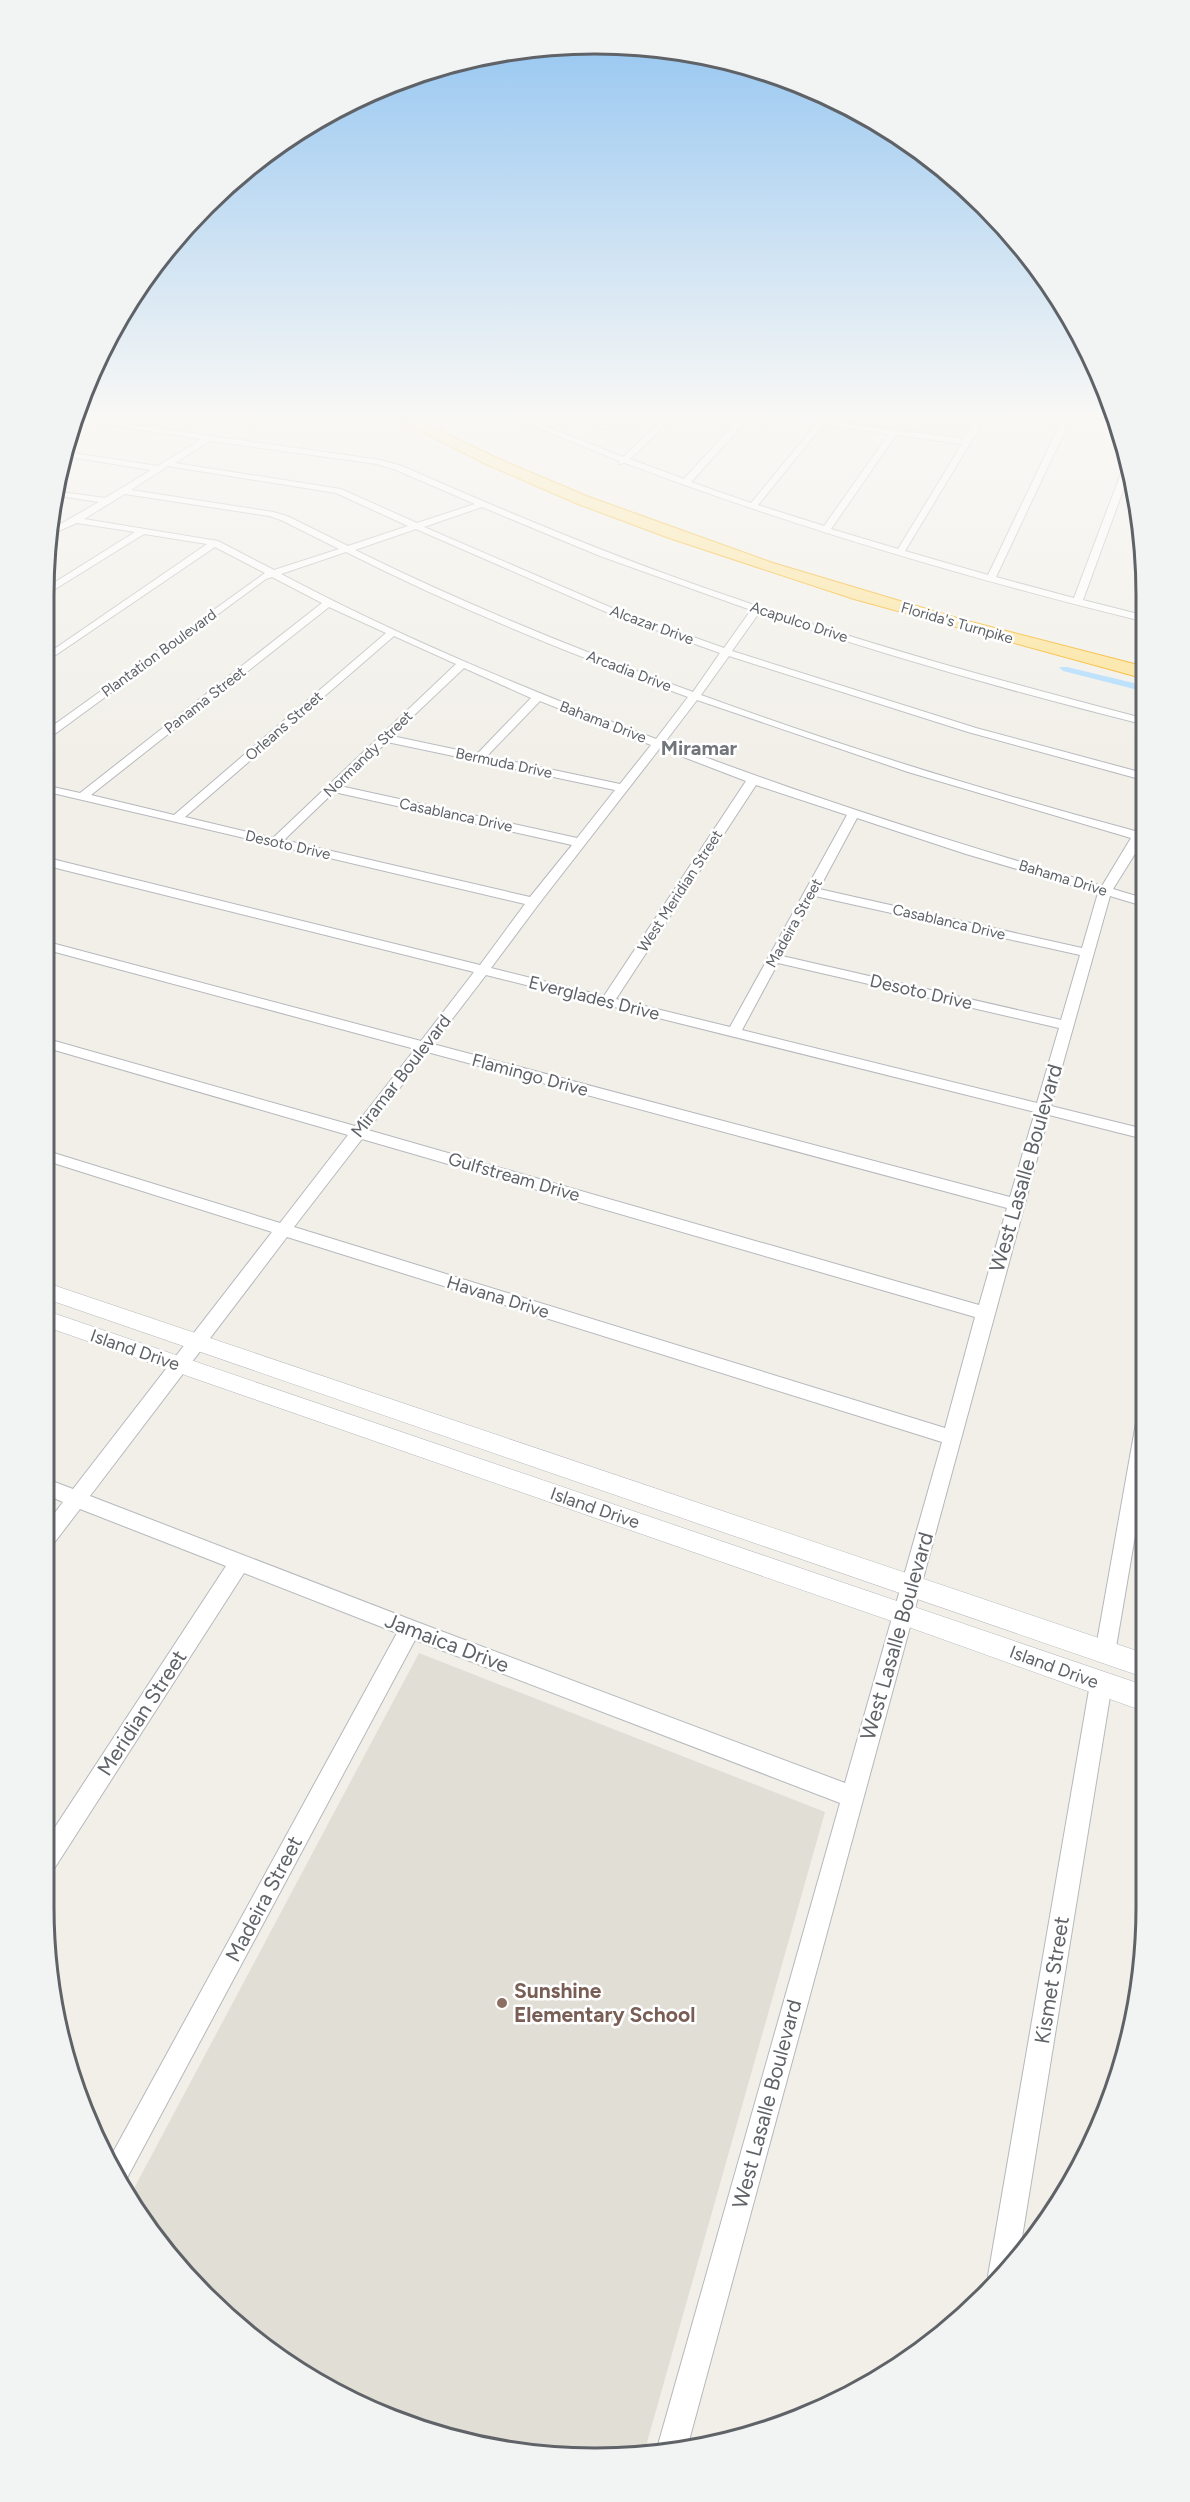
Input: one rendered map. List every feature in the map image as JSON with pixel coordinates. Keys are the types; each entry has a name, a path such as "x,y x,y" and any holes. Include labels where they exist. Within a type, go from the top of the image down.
{"highway":[{"name":"Florida's Turnpike","path":"686,537 897,606 1136,670"},
{"name":"Florida's Turnpike","path":"715,537 971,617 1136,660"}],"street":[{"path":"54,587 134,537"},
{"name":"Bahama Drive","path":"178,537 216,543 328,603 461,665 753,780 1136,900"},
{"name":"Arcadia Drive","path":"320,537 451,600 542,638 780,727 921,772 1136,832"},
{"name":"Plantation Boulevard","path":"54,730 263,577 385,537"},
{"name":"Alcazar Drive","path":"438,537 609,610 726,652 972,730 1136,775"},
{"name":"Acapulco Drive","path":"562,537 673,580 757,609 1017,688 1136,719"},
{"path":"845,537 991,579 1136,617"},
{"path":"900,553 910,537"},
{"path":"991,579 1011,537"},
{"path":"1077,602 1101,537"},
{"path":"54,653 216,543"},
{"name":"Panama Street","path":"82,797 328,603"},
{"name":"Miramar Boulevard","path":"54,1528 533,902 695,696 757,609"},
{"name":"Orleans Street","path":"176,819 392,633"},
{"name":"Normandy Street","path":"275,842 461,665"},
{"path":"479,758 538,697"},
{"name":"Bermuda Drive","path":"385,738 622,788"},
{"name":"West Meridian Street","path":"608,1002 753,780"},
{"name":"Casablanca Drive","path":"332,788 581,843"},
{"name":"Desoto Drive","path":"54,790 533,902"},
{"name":"Madeira Street","path":"733,1033 854,813"},
{"name":"West Lasalle Boulevard","path":"674,2442 1066,1025 1105,891 1136,841"},
{"name":"Everglades Drive","path":"54,863 1136,1132"},
{"name":"Casablanca Drive","path":"811,891 1087,953"},
{"name":"Flamingo Drive","path":"54,948 1017,1205"},
{"name":"Desoto Drive","path":"775,958 1066,1025"},
{"name":"Gulfstream Drive","path":"54,1045 985,1313"},
{"name":"Havana Drive","path":"54,1158 952,1438"},
{"name":"Island Drive","path":"54,1293 1136,1663"},
{"name":"Island Drive","path":"54,1322 903,1613 1136,1695"},
{"path":"1105,1653 1136,1475"},
{"name":"Jamaica Drive","path":"54,1490 410,1629 852,1797"},
{"name":"Meridian Street","path":"54,1849 240,1563"},
{"name":"Madeira Street","path":"120,2166 410,1629"},
{"name":"Kismet Street","path":"1005,2261 1101,1683"}],"shaded area":[{"name":"Sunshine Elementary School","path":"419,1653 825,1812 646,2445 560,2447 489,2438 421,2419 356,2392 294,2357 238,2314 188,2264 133,2190"}],"water":[{"path":"1059,667 1136,684 1136,689 1063,671"}],"place":[{"name":"Sunshine Elementary School","path":"502,2003"}],"district":[{"name":"Miramar","path":"699,748"}]}
